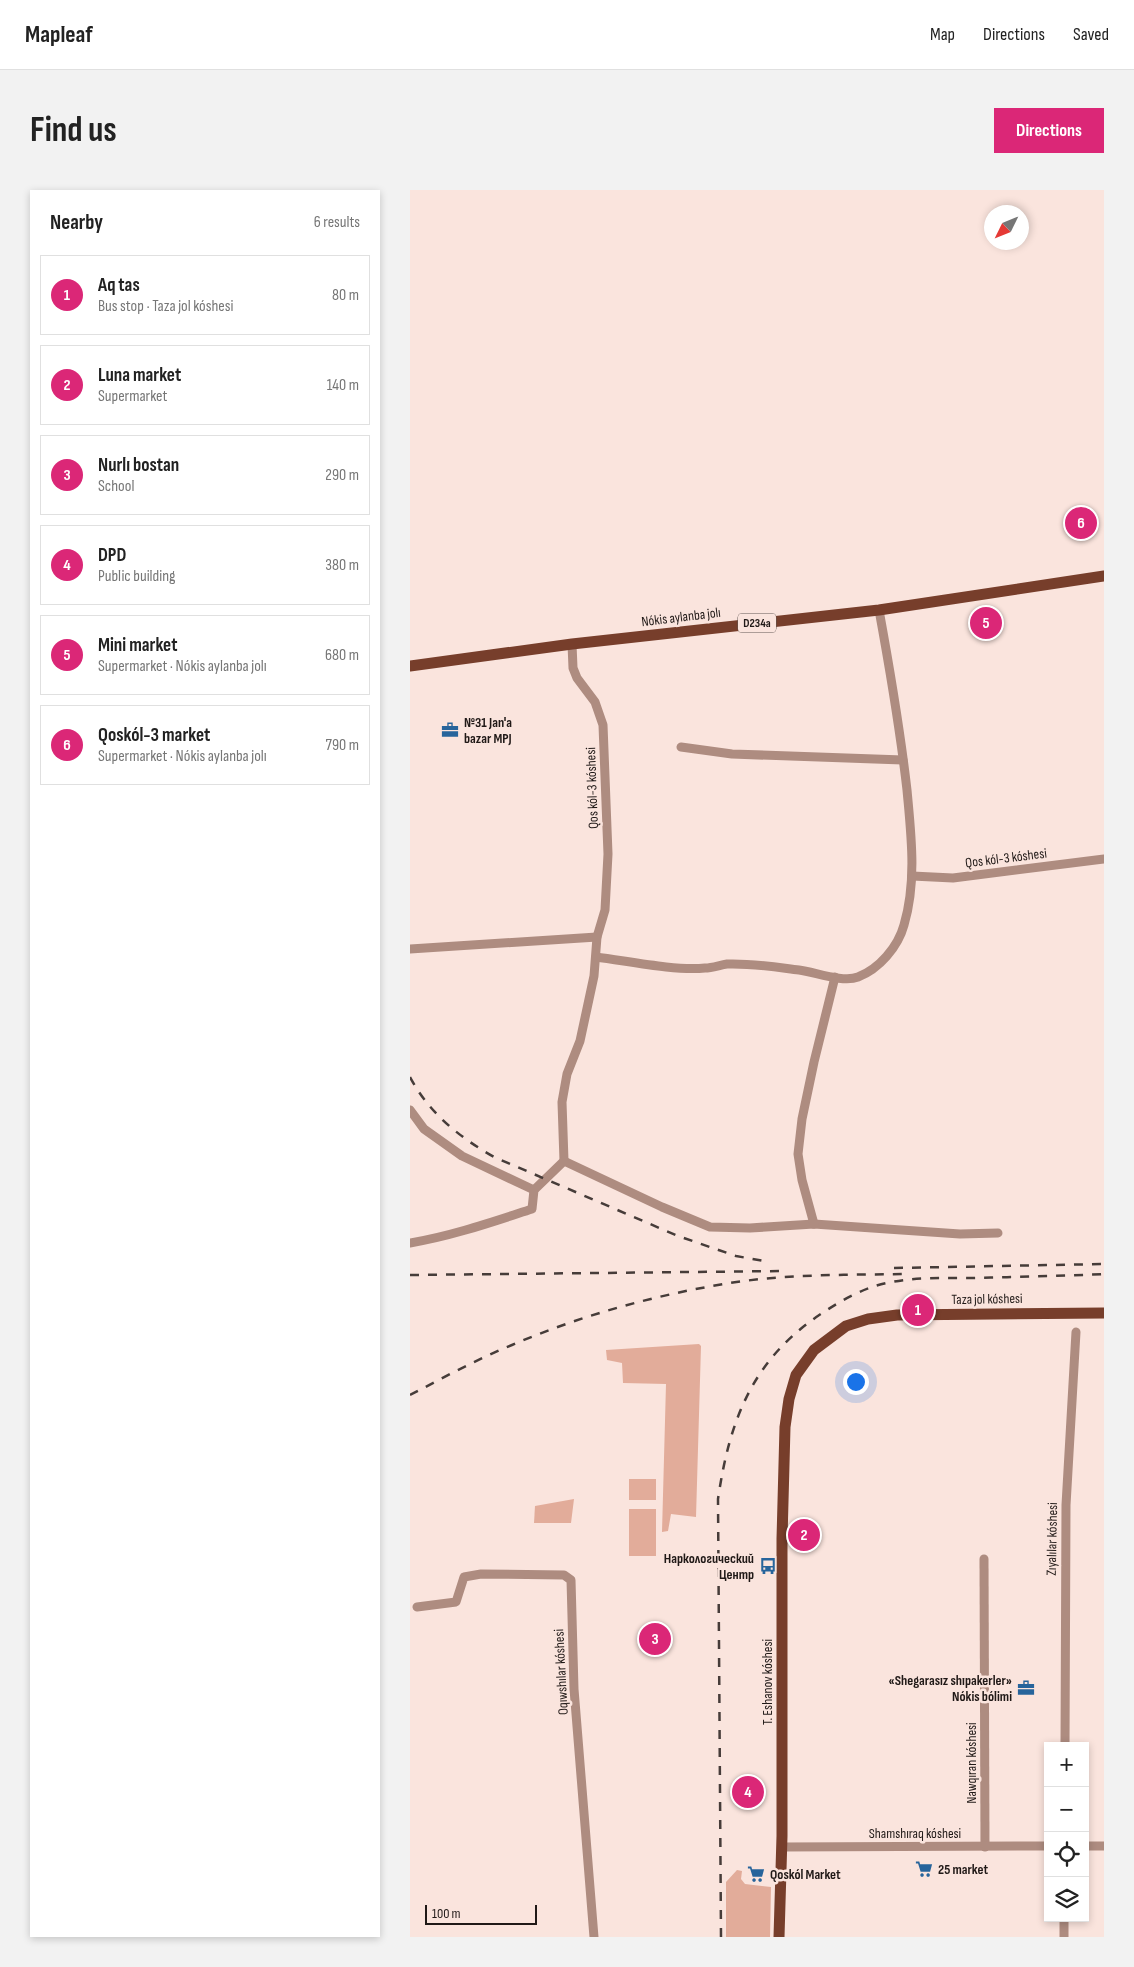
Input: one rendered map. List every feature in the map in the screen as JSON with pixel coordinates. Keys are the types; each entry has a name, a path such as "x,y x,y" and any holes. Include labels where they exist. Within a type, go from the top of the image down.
{"main road":[{"name":"Nókis aylanba jolı","path":"410,666 572,644 879,610 1104,576"},
{"name":"Taza jol kóshesi","path":"785,1427 796,1375 814,1350 846,1326 868,1319 897,1315 1104,1313"},
{"name":"T. Eshanov kóshesi","path":"779,1937 782,1847 782,1539 785,1427"}],"street":[{"path":"596,957 704,968 726,964 753,965 801,970 835,978 856,978 875,968 891,951 904,927 912,889 912,834 899,722 879,610"},
{"name":"Qos kól-3 kóshesi","path":"564,1161 562,1102 567,1074 580,1041 594,976 597,937 605,910 608,854 603,725 595,702 576,678 573,668 572,644"},
{"path":"681,747 732,754 903,760"},
{"name":"Qos kól-3 kóshesi","path":"912,876 953,878 1104,860"},
{"path":"410,949 597,937"},
{"path":"814,1224 802,1180 798,1154 802,1119 835,978"},
{"path":"410,1110 424,1130 462,1156 534,1190"},
{"path":"410,1243 477,1228 532,1209 534,1190 564,1161 662,1207 710,1227 750,1228 814,1224 960,1234 998,1233"},
{"name":"Zıyalılar kóshesi","path":"1065,1742 1066,1505 1076,1332"},
{"name":"Nawqıran kóshesi","path":"984,1559 985,1847"},
{"name":"Oqıwshılar kóshesi","path":"417,1606 456,1602 464,1577 481,1574 564,1575 571,1580 574,1689 594,1937"},
{"name":"Shamshıraq kóshesi","path":"782,1847 1044,1846"},
{"path":"1089,1846 1104,1846"},
{"path":"1064,1922 1064,1937"}],"shaded area":[{"path":"699,1344 701,1346 696,1517 671,1514 668,1531 662,1532 666,1384 623,1383 622,1363 607,1360 606,1350"},
{"path":"629,1479 656,1479 656,1500 629,1500"},
{"path":"574,1499 571,1523 534,1523 535,1506"},
{"path":"629,1509 656,1509 656,1556 629,1556"},
{"path":"737,1870 742,1871 741,1879 745,1884 771,1887 770,1937 726,1937 726,1882"}],"railway":[{"path":"410,1077 426,1102 446,1123 494,1157 678,1236 736,1256 770,1262"},
{"path":"894,1268 1104,1264"},
{"path":"410,1275 784,1271"},
{"path":"410,1395 486,1356 538,1334 592,1315 647,1300 751,1280 904,1274"},
{"path":"721,1937 718,1499 730,1441 750,1391 764,1368 781,1347 802,1328 842,1301 875,1286 902,1280 1104,1274"}],"place":[{"name":"Qoskól-3 market","path":"1081,523"},
{"name":"Mini market","path":"986,623"},
{"name":"№31 Jan'a bazar MPJ","path":"450,730"},
{"name":"Aq tas","path":"918,1310"},
{"name":"Luna market","path":"804,1535"},
{"name":"Наркологический Центр","path":"768,1566"},
{"name":"Nurlı bostan","path":"655,1639"},
{"name":"«Shegarasız shıpakerler» Nókis bólimi","path":"1026,1688"},
{"name":"DPD","path":"748,1792"},
{"name":"25 market","path":"924,1869"},
{"name":"Qoskól Market","path":"756,1874"}]}
